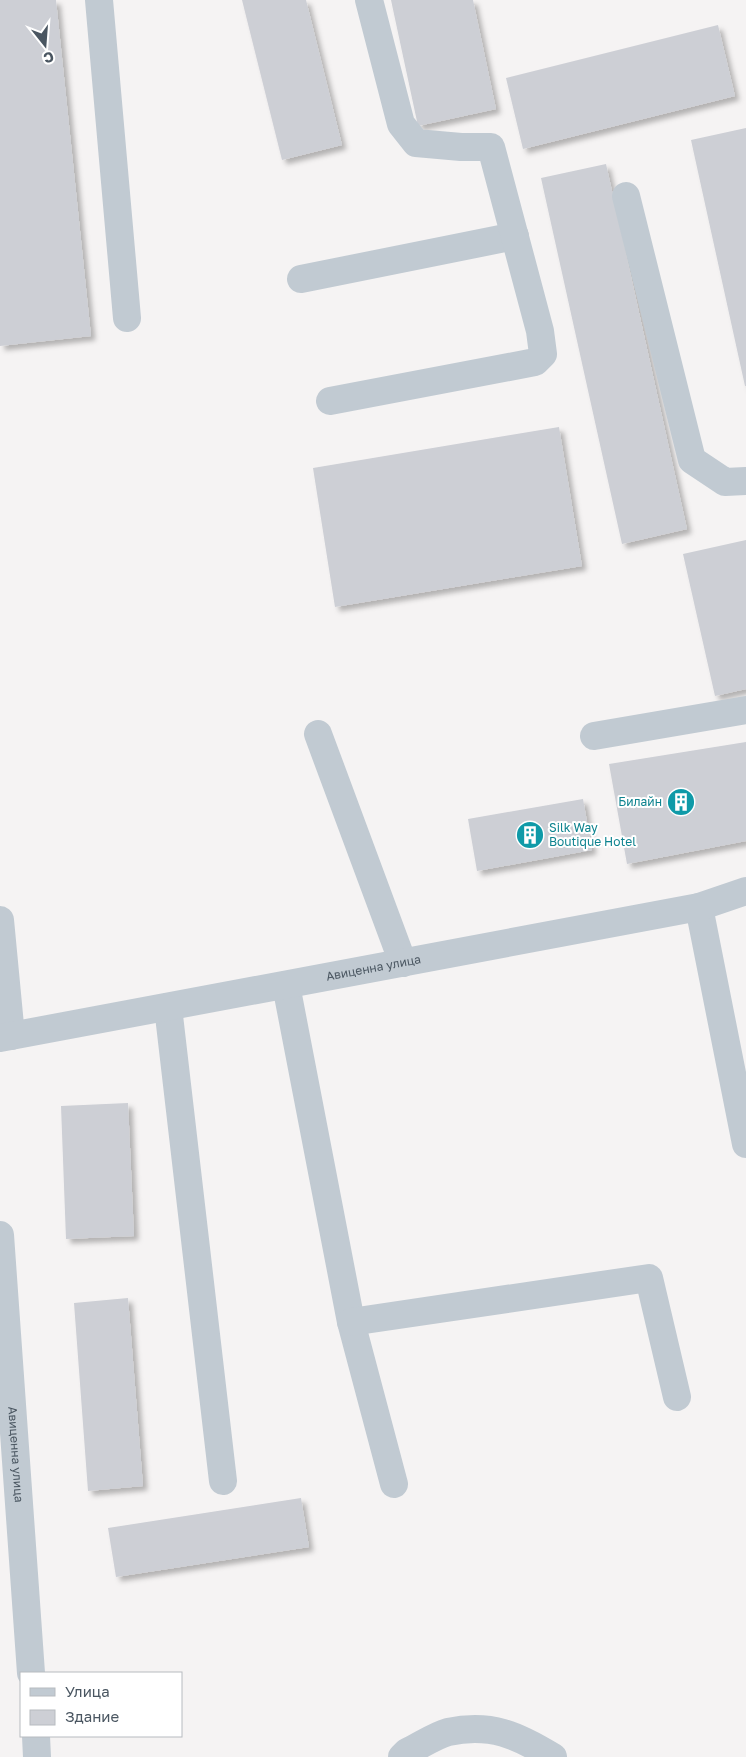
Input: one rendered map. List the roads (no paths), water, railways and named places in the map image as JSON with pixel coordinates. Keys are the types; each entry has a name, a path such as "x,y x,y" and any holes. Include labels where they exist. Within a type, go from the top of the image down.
{"street":[{"path":"99,0 126,318"},
{"path":"330,402 535,362 543,354 540,331 490,146 461,147 416,142 401,124 369,0"},
{"path":"626,196 692,460 725,482 746,481"},
{"path":"301,279 515,236"},
{"path":"594,736 746,710"},
{"path":"318,734 403,962"},
{"name":"Авиценна улица","path":"5,1037 699,907 746,891"},
{"path":"699,907 746,1144"},
{"path":"0,920 5,1037"},
{"path":"286,985 351,1322 394,1484"},
{"path":"168,1007 223,1481"},
{"name":"Авиценна улица","path":"0,1236 31,1672"},
{"path":"351,1322 649,1278 677,1397"},
{"path":"402,1757 407,1752 447,1732 492,1728 527,1741 553,1757"},
{"path":"36,1737 37,1757"}],"place":[{"name":"Билайн","path":"681,802"},
{"name":"Silk Way Boutique Hotel","path":"530,835"}]}
